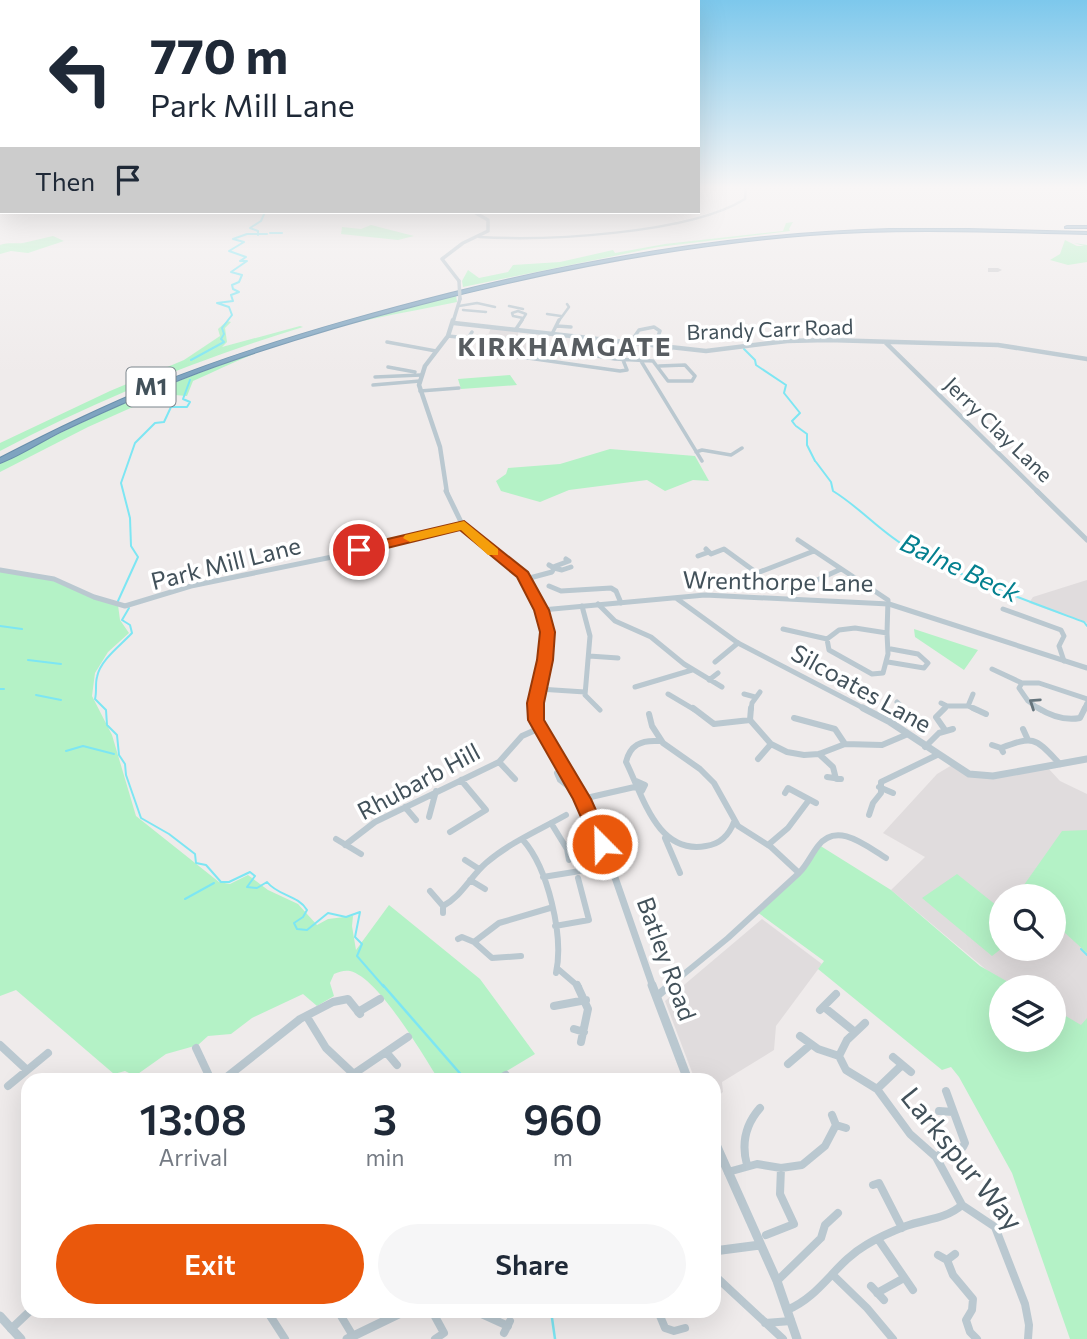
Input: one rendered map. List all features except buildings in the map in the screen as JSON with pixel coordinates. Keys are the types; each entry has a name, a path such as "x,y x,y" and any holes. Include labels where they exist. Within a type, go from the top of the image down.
{"highway":[{"name":"M1","path":"0,455 141,387 246,347 479,288 593,263 673,249"},
{"name":"M1","path":"0,461 144,390 307,330"}],"street":[{"path":"373,385 421,376 448,337 459,309 459,281 442,259 454,249"},
{"path":"459,309 477,303 495,307"},
{"path":"552,334 561,315 569,307 567,304"},
{"path":"509,306 525,310 523,312 526,314 516,329"},
{"path":"459,309 486,312"},
{"path":"523,312 511,314 523,318"},
{"path":"547,314 561,315"},
{"name":"Brandy Carr Road","path":"454,323 716,352 787,341 828,340 998,345 1087,359"},
{"path":"557,326 572,326"},
{"path":"654,346 660,331 654,327 638,330 630,343 702,461"},
{"path":"460,350 472,331"},
{"path":"448,337 467,338"},
{"path":"572,351 582,337"},
{"path":"387,342 436,351"},
{"name":"Jerry Clay Lane","path":"886,343 1087,540"},
{"path":"542,360 551,349 623,360 653,361 668,381 692,381 701,385"},
{"path":"483,356 521,357 620,371 627,370 623,360"},
{"path":"659,366 685,365 695,376 692,381"},
{"path":"390,368 421,376"},
{"path":"375,377 421,376"},
{"name":"Batley Road","path":"421,376 420,391 440,447 446,490 464,526 526,579 542,610 547,642 535,712 540,728 582,799 611,866 631,930 685,1073"},
{"path":"420,391 458,388"},
{"path":"696,452 702,450 731,455 742,448"},
{"name":"Park Mill Lane","path":"0,570 54,579 94,597 132,606 177,590 464,526"},
{"path":"798,540 888,600 886,624 891,649 883,673 872,674 832,653 827,639"},
{"path":"698,556 707,551 724,549 742,565 757,573 814,551"},
{"path":"526,579 552,572 553,567 569,561 566,559"},
{"path":"553,567 562,570 570,567"},
{"path":"815,581 841,569"},
{"path":"549,586 560,590 609,588 616,591 621,603"},
{"path":"559,597 560,590"},
{"name":"Wrenthorpe Lane","path":"542,610 722,596 889,604 1063,661"},
{"name":"Silcoates Lane","path":"676,598 738,643 890,722 962,771 976,776 1087,759"},
{"path":"598,604 615,621 651,637 692,670 722,687"},
{"path":"582,606 590,636 585,692"},
{"path":"1003,609 1061,631 1063,636 1059,646 1063,661 1087,668"},
{"path":"783,629 827,639"},
{"path":"827,639 841,629 889,633"},
{"path":"715,662 738,643"},
{"path":"888,662 915,668 924,667 928,663 918,654 891,649"},
{"path":"589,656 619,658"},
{"path":"992,669 1022,683 1039,683 1087,701 1080,718 1062,720 1021,694 1019,688 1022,683"},
{"path":"635,687 681,676 692,670"},
{"path":"709,680 718,673"},
{"path":"641,684 651,690"},
{"path":"539,689 585,692 601,711"},
{"path":"744,694 758,695 750,720"},
{"path":"968,706 973,694"},
{"path":"669,695 715,724 750,720"},
{"path":"890,722 905,710 897,702"},
{"path":"945,730 936,718 944,704 968,706 986,714"},
{"path":"649,714 650,736"},
{"path":"795,717 809,724 832,728 841,735 845,744"},
{"path":"750,720 771,744 796,754 819,754 845,744 882,745 908,734"},
{"name":"Rhubarb Hill","path":"345,845 375,822 499,762 522,736 540,728"},
{"path":"925,747 945,730 953,729"},
{"path":"1023,729 1028,740"},
{"path":"522,736 528,741"},
{"path":"650,736 697,765 723,793 734,821 743,831 768,845 799,873"},
{"path":"650,736 635,744 628,752 626,762 664,836 672,845 680,873"},
{"path":"992,745 1002,750 1016,741 1028,740 1044,747 1060,765"},
{"path":"757,756 771,744"},
{"path":"819,754 833,767 839,779 827,778"},
{"path":"878,785 885,778 911,765 918,766 937,755"},
{"path":"499,762 515,779"},
{"path":"557,773 560,780 569,787 575,786"},
{"path":"450,832 486,810 461,780"},
{"path":"878,785 893,793"},
{"path":"869,815 873,803 881,793 878,785"},
{"path":"582,799 639,786"},
{"path":"768,845 812,802 788,788 785,793"},
{"path":"429,817 436,792"},
{"path":"405,807 416,820"},
{"path":"430,891 443,910 456,899 479,869 504,850 566,815"},
{"path":"729,835 734,821"},
{"path":"551,823 568,849 569,860"},
{"path":"672,845 695,848 708,846 743,831"},
{"path":"657,996 799,873 813,858 823,841 835,836 857,839 887,858"},
{"name":"Rhubarb Hill","path":"336,839 361,854"},
{"path":"523,840 537,858 543,877 561,955 557,971 580,987 586,1000 589,1022 581,1042"},
{"path":"568,849 579,846"},
{"path":"464,860 479,869"},
{"path":"543,877 611,866"},
{"path":"555,926 589,920 578,878"},
{"path":"470,880 485,889"},
{"path":"474,942 499,923 550,908"},
{"path":"458,939 462,937 474,942 492,958 507,954 521,956"},
{"path":"836,994 822,1008 855,1032"},
{"path":"234,1073 282,1033 334,999 348,999 359,1013 380,999"},
{"path":"554,1006 586,1000"},
{"path":"307,1017 326,1048 354,1073"},
{"path":"839,1056 842,1046 864,1023"},
{"path":"574,1029 584,1032"},
{"name":"Larkspur Way","path":"800,1036 809,1046 839,1056 846,1070 877,1089 910,1134 936,1157 962,1205 991,1223 1004,1245 1025,1304 1029,1325 1028,1339"},
{"path":"361,1073 408,1037"},
{"path":"0,1045 27,1070"},
{"path":"788,1064 809,1046"},
{"path":"196,1048 208,1073"},
{"path":"386,1052 397,1065"},
{"path":"23,1073 48,1053"},
{"path":"892,1057 911,1072"},
{"path":"877,1089 902,1065"},
{"path":"8,1086 21,1075"},
{"path":"936,1157 944,1151 963,1147 965,1143 946,1091"},
{"path":"747,1165 744,1138 752,1116 760,1108"},
{"path":"939,1111 953,1112"},
{"path":"728,1172 747,1165 780,1168 802,1166 811,1155 825,1146 836,1125 832,1115"},
{"path":"836,1125 846,1128"},
{"path":"721,1156 777,1281 797,1339"},
{"path":"766,1235 794,1224 794,1212 780,1194 780,1168"},
{"path":"873,1185 880,1183 902,1228"},
{"path":"765,1323 789,1315 807,1303 854,1253 902,1228 955,1212 962,1205"},
{"path":"777,1281 821,1238 825,1225 838,1213"},
{"path":"878,1240 913,1290"},
{"path":"721,1250 760,1245"},
{"path":"938,1255 951,1257 953,1275 973,1299 967,1326 977,1339"},
{"path":"834,1276 867,1308 890,1338"},
{"path":"877,1293 904,1278"},
{"path":"721,1282 783,1339"},
{"path":"0,1316 20,1339"},
{"path":"11,1329 23,1318"},
{"path":"272,1318 285,1339"},
{"path":"341,1318 350,1337 390,1318"},
{"path":"435,1339 444,1333 444,1325 438,1318"},
{"path":"489,1318 507,1327"},
{"path":"661,1318 665,1328 674,1331 685,1328"}],"shaded area":[{"path":"491,328 518,331 518,337 544,340 535,353 482,349"},
{"path":"1087,580 1087,623 1029,603 1033,597"},
{"path":"952,765 976,776 1048,768 1060,781 1087,794 1087,1043 1066,1030 1066,975 993,975 891,890 925,857 883,833 937,774"},
{"path":"762,919 822,964 776,1026 774,1050 722,1082 721,1094 721,1073 692,1073 665,1001"}],"green space":[{"path":"0,249 39,249 28,253 11,251 0,254"},
{"path":"646,249 463,287 462,281 468,270 479,278 508,272 513,265 560,262 613,250 615,253"},
{"path":"1062,249 1087,249 1087,262 1068,265 1050,260 1060,254"},
{"path":"456,295 457,302 335,327 397,310"},
{"path":"227,321 231,322 225,328 227,342 222,347 303,327 148,382 0,451 0,443 110,391 184,360 220,336 218,329"},
{"path":"335,327 281,344 288,341"},
{"path":"262,351 193,381 187,396 162,394 88,427 0,472 0,464 110,410 166,386"},
{"path":"510,375 517,385 461,389 458,379"},
{"path":"610,449 695,456 709,481 693,480 665,491 647,480 569,490 540,502 501,491 496,481 506,474 508,468 560,464"},
{"path":"0,570 46,577 118,605 120,620 129,633 108,652 95,673 92,696 112,735 136,816 219,882 230,884 248,875 268,890 298,904 317,925 328,919 353,916 356,950 389,905 480,979 535,1054 504,1073 435,1073 374,987 361,977 346,971 334,974 330,983 334,996 317,1006 303,994 252,1018 231,1034 208,1036 198,1045 166,1054 139,1073 113,1073 16,990 0,996"},
{"path":"914,629 978,650 964,670 915,637"},
{"path":"1087,830 1087,953 1066,934 1066,884 1025,884 1062,831"},
{"path":"819,845 891,890 980,966 996,975 989,975 989,1052 1066,1052 1066,1016 1081,1025 1087,1018 1087,1339 1070,1339 1012,1173 959,1077 951,1067 942,1070 818,969 824,961 757,912 788,884"},
{"path":"957,874 989,899 989,954 922,898"}],"waterway":[{"path":"191,360 224,342 221,339 224,334 222,328 232,315 229,307 217,303 233,301 231,295 239,292 233,289 232,285 239,282 242,275 231,272 247,261 240,261 246,257 229,251 232,249"},
{"name":"Balne Beck","path":"744,349 755,360 756,365 786,385 784,393 800,413 792,421 795,425"},
{"path":"118,601 138,557 131,546 130,518 121,483 135,443 155,423 164,422 171,407 187,407 190,402 183,399 190,380"},
{"name":"Balne Beck","path":"796,426 807,434 807,445 815,461"},
{"name":"Balne Beck","path":"816,462 831,482 833,491 910,549 974,579 1084,622 1087,626"},
{"path":"129,608 122,620 130,625 132,633 102,665 96,680 95,699 106,710 107,725 117,735 119,755 125,764 126,775 141,818 169,834 195,854 196,863 206,865 221,882 229,882 250,872 255,876 247,887 257,888 267,882 298,901 307,910 303,917 294,923 297,929 307,930 328,913 346,917 360,912 355,937 362,944 357,956 384,987"},
{"path":"0,626 22,629"},
{"path":"28,660 61,664"},
{"path":"36,695 61,700"},
{"path":"66,751 83,746 114,754"},
{"path":"185,899 214,883"},
{"path":"1081,949 1087,955"},
{"path":"383,985 460,1073"},
{"path":"552,1318 555,1339"}],"taxiway":[{"path":"991,270 998,270"}],"slow traffic":[{"path":"410,538 464,526 493,552"}],"district":[{"name":"KIRKHAMGATE","path":"565,347"}],"route":[{"path":"359,550 464,526 475,538 523,575 542,610 547,632 545,660 535,703 536,720 582,799 602,844"}]}
